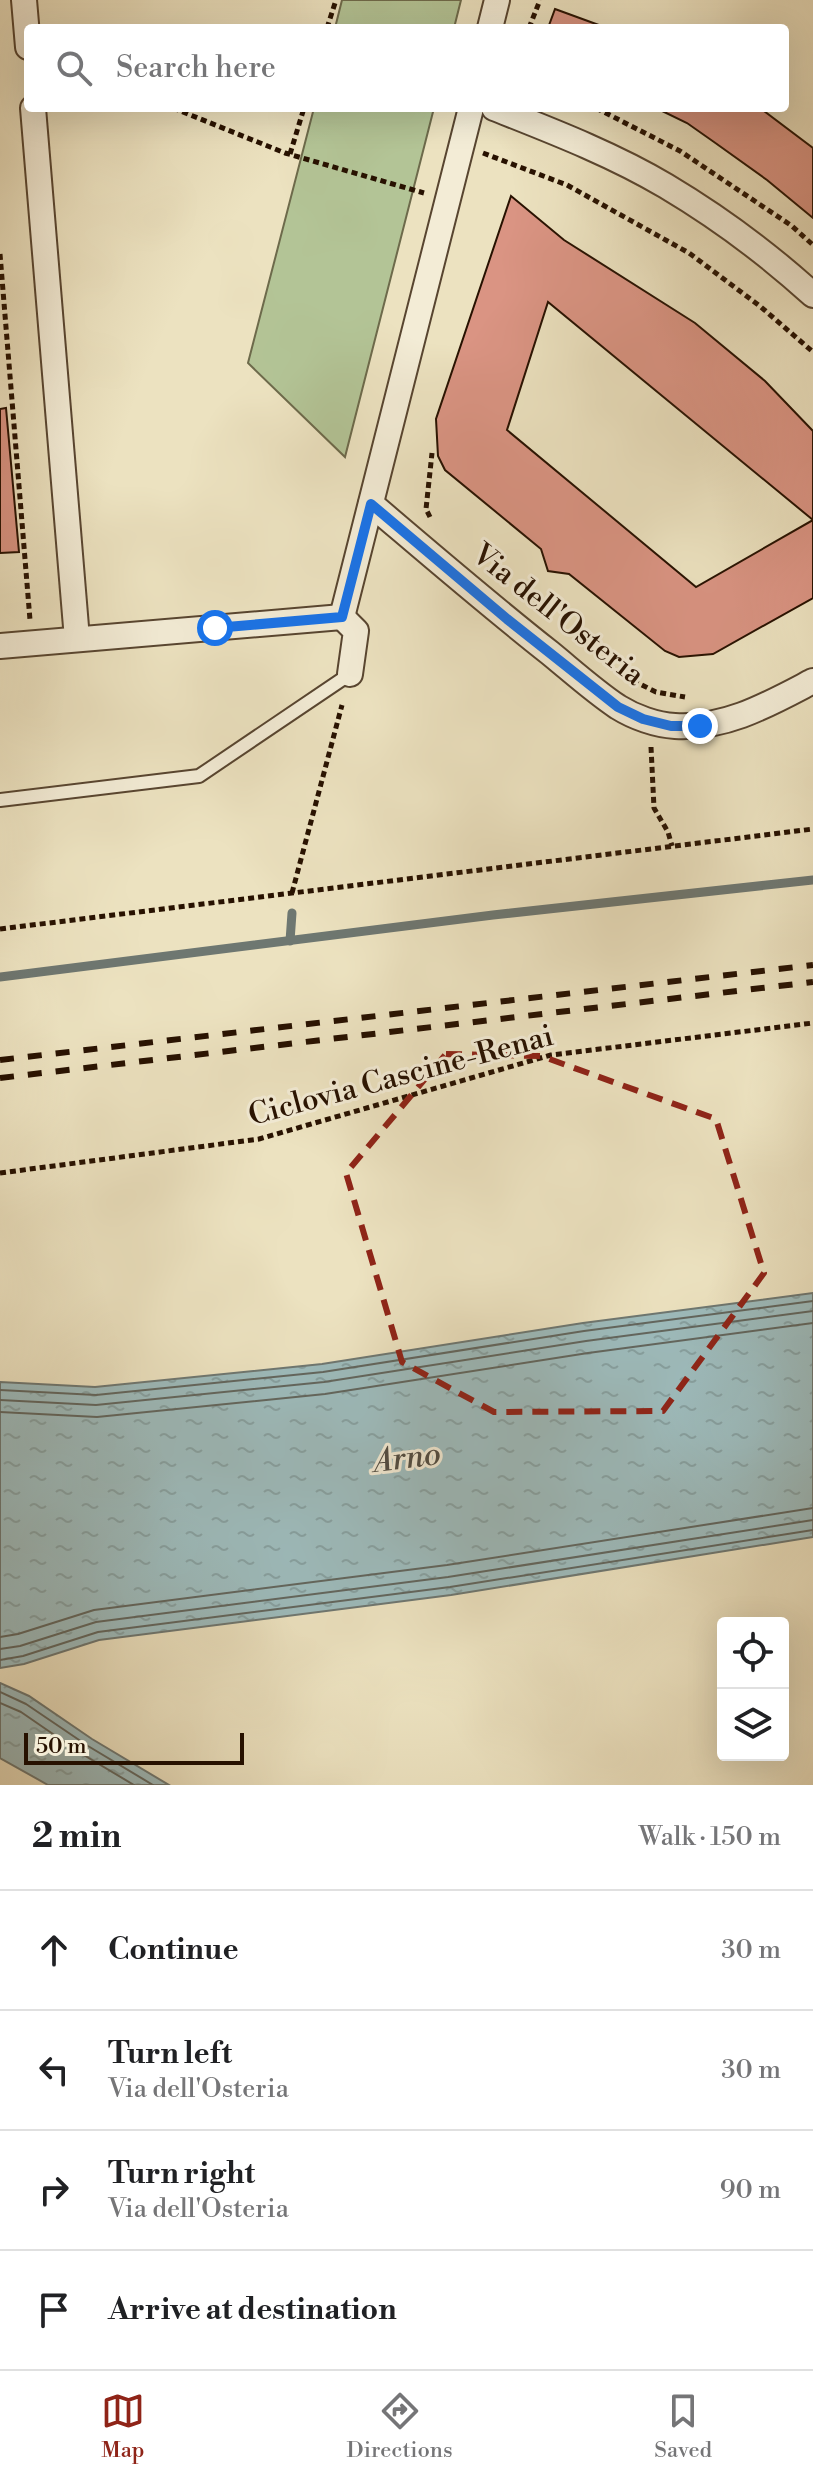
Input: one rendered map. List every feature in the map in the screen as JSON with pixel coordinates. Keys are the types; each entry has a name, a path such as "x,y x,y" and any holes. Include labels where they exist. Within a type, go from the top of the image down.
{"street":[{"path":"24,0 26,24"},
{"path":"491,24 497,0"},
{"path":"33,112 77,639"},
{"path":"342,617 470,112"},
{"path":"504,112 604,154 665,185 761,252 813,295"},
{"name":"Via dell'Osteria","path":"371,504 507,619 618,707 643,719 671,726 700,726 731,720 813,681"},
{"path":"0,646 342,617 356,631 350,674"}],"lane":[{"path":"0,800 199,776 350,674"}],"path":[{"path":"328,24 336,0"},
{"path":"531,24 540,0"},
{"path":"183,112 290,154 432,195"},
{"path":"290,154 303,112"},
{"path":"604,112 680,151 792,226 813,244"},
{"path":"479,151 567,185 689,253 761,307 813,352"},
{"path":"0,254 31,624"},
{"path":"432,453 426,509 427,515 439,525"},
{"path":"614,668 656,692 698,697"},
{"path":"292,893 350,674"},
{"path":"643,719 652,749 654,808 672,846"},
{"path":"0,929 813,829"},
{"name":"Ciclovia Cascine-Renai","path":"0,1173 259,1139 551,1055 813,1023"}],"highlighted area":[{"path":"446,1054 541,1056 716,1119 764,1273 663,1411 494,1412 402,1362 346,1173"}],"green space":[{"path":"342,0 461,0 455,24 336,24"},
{"path":"313,112 433,112 345,457 248,363"}],"water":[{"name":"Arno","path":"813,1293 813,1537 451,1595 99,1640 24,1664 0,1668 0,1382 95,1387 322,1364 583,1323"},
{"path":"0,1683 29,1696 92,1739 169,1785 48,1785 0,1758"}],"building":[{"path":"555,9 596,24 549,24"},
{"path":"664,112 765,112 813,148 813,218 767,180 687,123"},
{"path":"511,196 564,240 695,323 765,381 813,431 813,520 813,598 713,654 679,657 665,651 569,574 548,571 541,549 445,470 438,456 436,419","holes":["548,302 813,520 696,587 507,430"]},
{"path":"6,408 19,552 0,553 0,409"}],"waterway":[{"path":"0,977 493,915 813,880"},
{"path":"290,941 292,913"}],"railway":[{"path":"0,1060 813,965"},
{"path":"0,1078 813,982"}],"route":[{"path":"215,628 342,617 371,504 507,619 618,707 643,719 671,726 700,726"}]}
